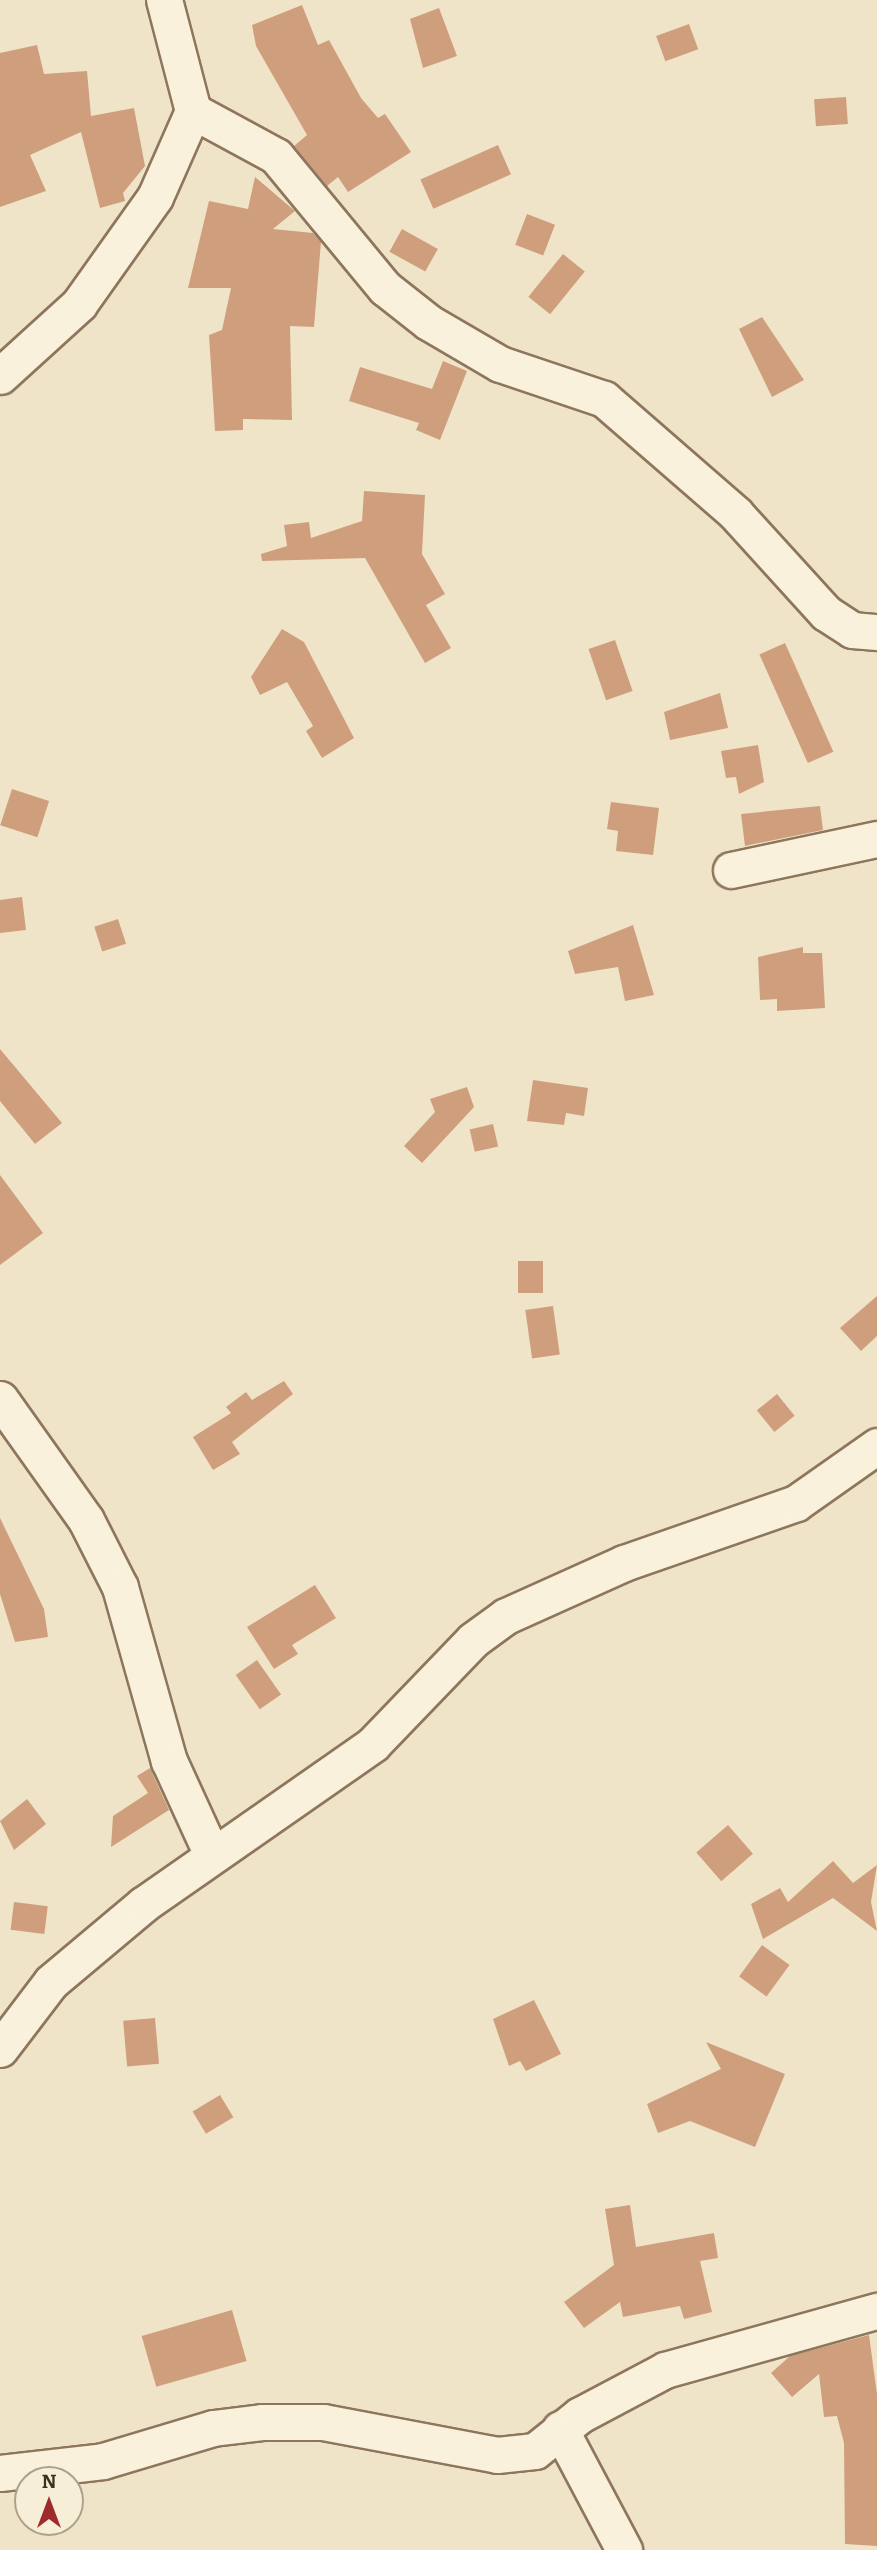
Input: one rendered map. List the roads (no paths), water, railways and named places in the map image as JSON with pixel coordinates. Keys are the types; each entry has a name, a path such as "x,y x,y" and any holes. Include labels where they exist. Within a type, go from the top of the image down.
{"street":[{"path":"0,376 79,304 155,197 193,111 164,0"},
{"path":"193,111 276,156 385,288 428,322 500,364 604,399 735,513 826,613 852,630 877,632"},
{"path":"731,870 877,839"},
{"path":"0,1399 86,1520 120,1587 169,1761 212,1855"},
{"path":"0,2049 51,1982 212,1855 373,1744 473,1640 506,1616 624,1563 796,1503 877,1446"},
{"path":"0,2473 103,2461 213,2428 262,2422 323,2422 497,2455 535,2451 560,2429 664,2370 877,2311"},
{"path":"560,2429 624,2550"}]}
